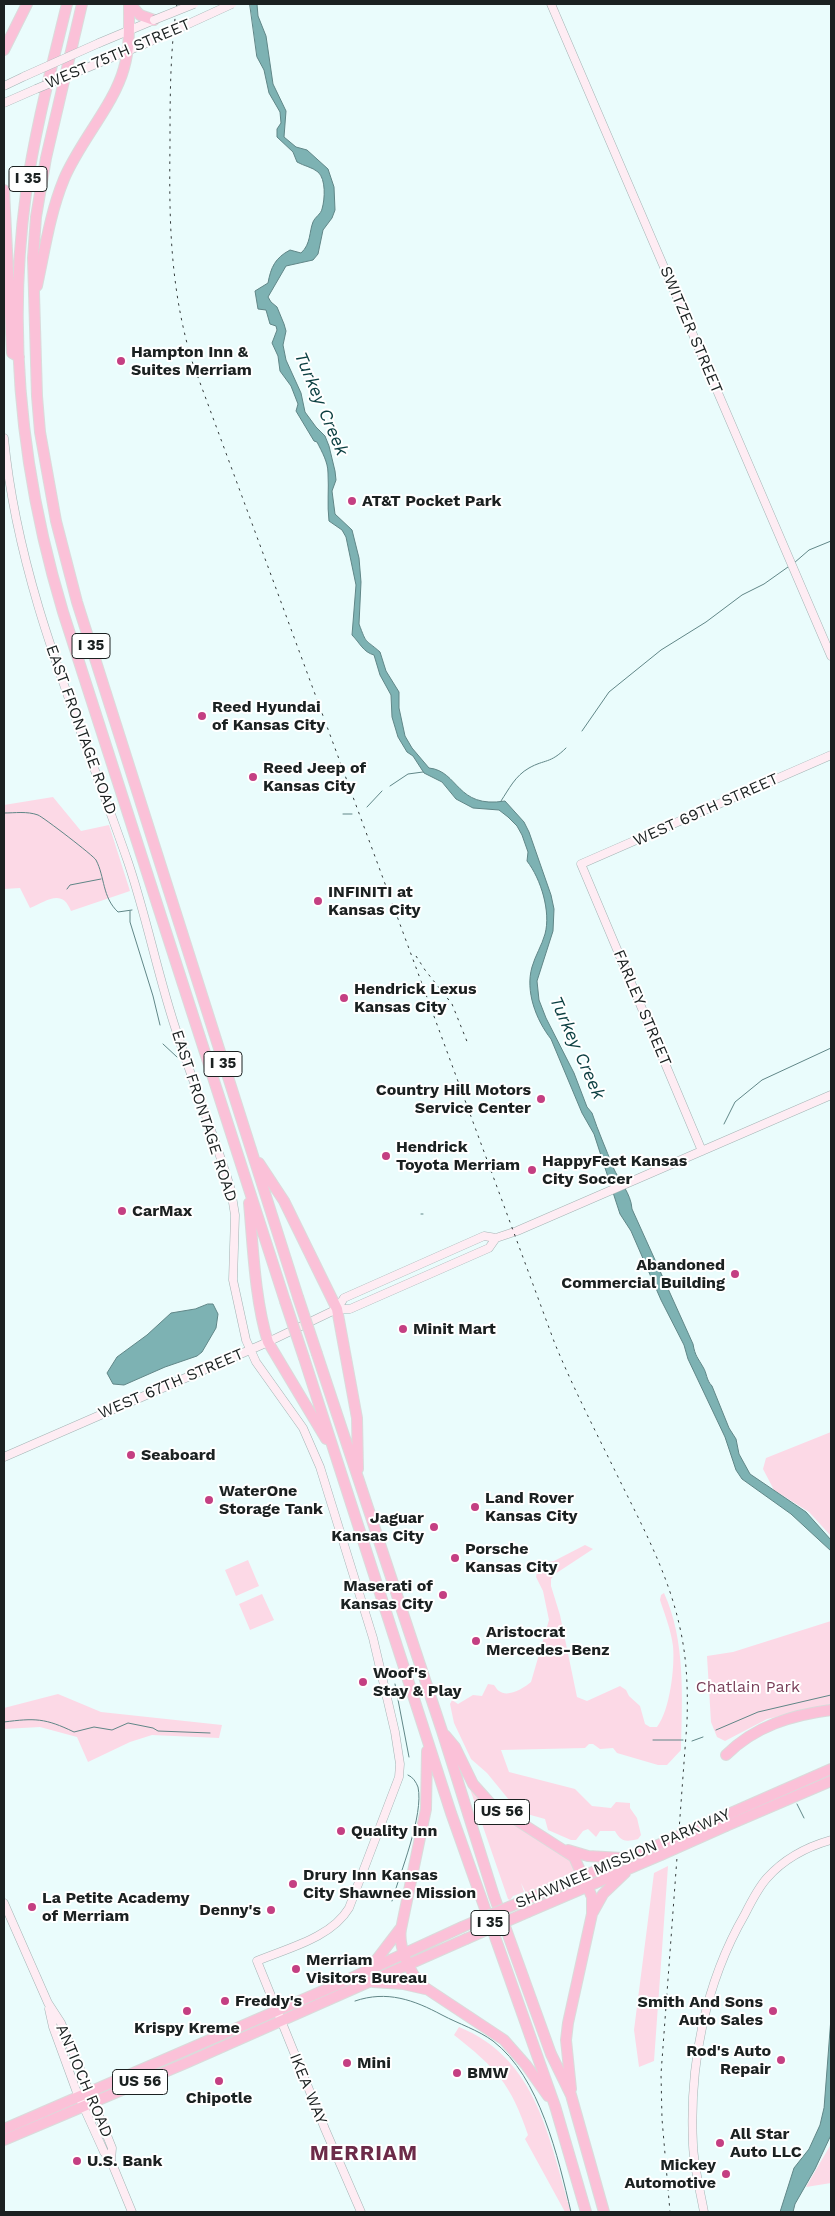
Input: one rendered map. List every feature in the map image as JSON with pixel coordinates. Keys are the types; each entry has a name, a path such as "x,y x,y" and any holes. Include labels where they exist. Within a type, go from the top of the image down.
{"highway":[{"path":"4,50 27,4"},
{"name":"I 35","path":"67,4 42,108 26,191 19,261 17,306 23,426 47,558 427,1740 554,2106 586,2212"},
{"name":"I 35","path":"82,4 52,126 40,194 33,258 40,432 46,470 66,563 358,1482 442,1731 494,1896 552,2054 571,2094 604,2212"},
{"path":"34,306 51,218 60,189 73,160 119,84 126,61 130,4"},
{"path":"130,4 140,15 154,20"},
{"path":"4,190 12,353 19,357"},
{"path":"252,1153 284,1201 337,1309 356,1418 358,1482"},
{"path":"247,1183 258,1284 268,1342 334,1452"},
{"path":"726,1755 758,1730 807,1714 831,1710"},
{"name":"US 56","path":"442,1731 455,1747 462,1766 480,1792 499,1810 574,1857 587,1886"},
{"name":"US 56","path":"370,1969 401,1928 426,1809 427,1740"},
{"name":"SHAWNEE MISSION PARKWAY","path":"92,2098 212,2039 279,2016 369,1981 587,1886 628,1863 725,1821 830,1770"},
{"name":"SHAWNEE MISSION PARKWAY","path":"725,1821 831,1781"},
{"path":"560,1848 588,1856 628,1863 604,1894 592,1914"},
{"name":"SHAWNEE MISSION PARKWAY","path":"4,2129 186,2063 404,1952 583,1876 628,1863"},
{"path":"571,2094 566,2040 592,1914 592,1900 587,1886"},
{"path":"401,1928 400,1942 417,1980 504,2040 526,2065 554,2106"},
{"path":"369,1981 404,1984 429,1990"},
{"path":"186,2063 188,2058 212,2039"},
{"name":"SHAWNEE MISSION PARKWAY","path":"4,2140 82,2102"}],"street":[{"name":"WEST 75TH STREET","path":"4,86 129,30 194,4"},
{"name":"WEST 75TH STREET","path":"4,103 149,42 232,4"},
{"name":"SWITZER STREET","path":"552,4 831,656"},
{"name":"EAST FRONTAGE ROAD","path":"4,438 10,491 40,614 69,703 128,862 177,1033 231,1190 235,1215 233,1280 250,1350 256,1362 303,1428 320,1467 373,1638 400,1764 396,1787 345,1915 334,1926 322,1933 257,1961"},
{"name":"WEST 69TH STREET","path":"581,864 831,755"},
{"name":"FARLEY STREET","path":"581,864 702,1151"},
{"name":"WEST 67TH STREET","path":"337,1309 344,1298 484,1236 496,1238 607,1193 831,1095"},
{"name":"WEST 67TH STREET","path":"4,1457 250,1350 337,1309 350,1309 489,1248 496,1238"},
{"path":"393,1276 398,1288"},
{"path":"704,2212 693,2146 695,2060 700,2032 731,1937 765,1880 778,1867 804,1850 831,1840"},
{"name":"ANTIOCH ROAD","path":"4,1903 48,2003 61,2023 112,2148 111,2161"},
{"name":"IKEA WAY","path":"257,1961 361,2212"},
{"name":"ANTIOCH ROAD","path":"48,2003 54,2027 82,2102 104,2152 111,2161 132,2212"}],"green space":[{"path":"53,797 81,831 109,825 130,891 71,911 67,904 59,898 48,900 30,908 20,888 4,889 4,805"},
{"path":"831,1432 831,1536 809,1512 774,1490 763,1469 766,1458"},
{"path":"585,1545 593,1549 555,1574 551,1579 551,1586 560,1615 577,1697 587,1701 620,1686 640,1706 645,1724 650,1727 657,1727 662,1720 671,1688 673,1665 672,1640 660,1600 661,1595 664,1593 671,1611 679,1650 682,1691 681,1750 667,1765 658,1765 617,1753 613,1748 600,1749 593,1744 589,1744 585,1748 501,1750 509,1772 575,1789 592,1806 611,1808 616,1802 630,1803 630,1808 637,1818 641,1835 638,1839 630,1841 619,1837 615,1831 600,1831 596,1837 588,1829 583,1831 576,1840 571,1840 548,1830 545,1819 527,1814 514,1806 487,1773 471,1759 454,1723 450,1704 452,1700 458,1704 473,1695 482,1696 488,1684 494,1685 498,1691 503,1693 511,1693 531,1682 549,1620 543,1591 536,1577 537,1572 546,1562 554,1561"},
{"path":"248,1560 259,1586 236,1596 225,1570"},
{"path":"262,1594 274,1620 250,1630 239,1604"},
{"name":"Chatlain Park","path":"831,1621 831,1704 767,1719 725,1741 717,1737 711,1722 707,1656 733,1652"},
{"path":"58,1694 101,1712 222,1725 219,1738 152,1735 130,1742 88,1762 77,1737 40,1727 4,1729 4,1708"},
{"path":"469,1786 569,1857 576,1871 526,1893 521,1883 524,1892 513,1896 510,1900 508,1899"},
{"path":"668,1866 654,2061 639,2067 634,2030 654,1873"},
{"path":"459,2027 486,2041 507,2059 523,2081 536,2104 547,2130 571,2212 565,2212 525,2139 528,2135 522,2117 508,2090 481,2057 454,2035"},
{"path":"831,2144 831,2183 806,2187"}],"water":[{"path":"250,4 257,4 258,16 266,36 273,84 286,111 284,137 296,147 307,150 328,169 334,187 335,210 332,218 323,230 318,254 313,260 286,266 268,297 277,307 284,324 286,331 283,345 286,360 301,393 305,412 325,436 329,446 336,480 332,491 335,514 352,530 359,558 361,582 359,624 363,635 366,641 380,652 386,671 399,692 399,708 405,736 412,748 429,768 447,776 467,795 477,800 489,802 505,801 524,822 551,895 554,909 553,931 537,981 539,1000 546,1018 574,1073 613,1167 627,1192 632,1209 729,1428 736,1439 739,1454 750,1474 806,1512 831,1540 831,1551 791,1514 742,1479 736,1470 725,1437 688,1359 684,1345 661,1300 631,1231 620,1214 594,1134 582,1113 551,1039 533,1005 530,976 533,963 545,934 547,916 544,896 537,877 527,861 528,852 522,835 517,826 499,810 473,808 456,799 442,782 424,773 398,737 392,717 391,695 380,675 374,655 364,649 352,635 356,585 346,537 342,530 329,521 327,465 317,442 314,441 296,411 298,404 291,386 280,371 278,356 272,343 277,330 276,326 270,324 266,310 258,309 255,291 268,283 272,268 281,256 290,250 301,253 304,249 308,242 313,222 322,209 324,184 318,172 297,162 293,152 277,137 277,129 281,123 280,112 269,93 264,70 257,57"},
{"path":"213,1304 218,1314 216,1328 202,1352 197,1356 165,1367 124,1385 113,1384 107,1373 117,1357 147,1335 171,1313 195,1309"},
{"path":"831,2018 831,2135 815,2169 795,2204 793,2212 780,2212 794,2168 809,2149 820,2125 824,2108"}],"waterway":[{"path":"794,563 809,550 831,541"},
{"path":"582,731 609,692 661,650 706,622 742,595 764,584 788,567"},
{"path":"501,801 524,771 551,759 566,748"},
{"path":"390,786 408,774 423,772"},
{"path":"367,807 382,791"},
{"path":"4,813 38,815 58,829 96,860 106,893 118,912 132,910"},
{"path":"343,814 352,814"},
{"path":"67,889 70,885 101,879"},
{"path":"130,911 130,922 160,1025"},
{"path":"163,1044 177,1057"},
{"path":"724,1124 735,1102 762,1080 831,1048"},
{"path":"395,1684 409,1757"},
{"path":"716,1730 758,1712 831,1695"},
{"path":"4,1722 40,1720 74,1732 94,1727 112,1730 128,1723 153,1728 158,1731 210,1733"},
{"path":"692,1741 703,1737"},
{"path":"653,1740 683,1740"},
{"path":"392,1901 418,1813 418,1787 408,1775"},
{"path":"797,1804 804,1818"},
{"path":"355,2001 378,1996 411,2001 481,2034 493,2041 509,2056 523,2075 545,2119 560,2167 571,2212"}],"railway":[{"path":"177,4 170,92 172,254 179,307 192,361 555,1344 656,1555 670,1591 680,1628 686,1675 687,1722 661,2074 662,2119 670,2212"},
{"path":"416,956 452,1004 468,1044"}],"place":[{"name":"Hampton Inn & Suites Merriam","path":"121,361"},
{"name":"AT&T Pocket Park","path":"352,501"},
{"name":"Reed Hyundai of Kansas City","path":"202,716"},
{"name":"Reed Jeep of Kansas City","path":"253,777"},
{"name":"INFINITI at Kansas City","path":"318,901"},
{"name":"Hendrick Lexus Kansas City","path":"344,998"},
{"name":"Country Hill Motors Service Center","path":"541,1099"},
{"name":"Hendrick Toyota Merriam","path":"386,1156"},
{"name":"HappyFeet Kansas City Soccer","path":"532,1170"},
{"name":"CarMax","path":"122,1211"},
{"name":"Abandoned Commercial Building","path":"735,1274"},
{"name":"Minit Mart","path":"403,1329"},
{"name":"Seaboard","path":"131,1455"},
{"name":"WaterOne Storage Tank","path":"209,1500"},
{"name":"Land Rover Kansas City","path":"475,1507"},
{"name":"Jaguar Kansas City","path":"434,1527"},
{"name":"Porsche Kansas City","path":"455,1558"},
{"name":"Maserati of Kansas City","path":"443,1595"},
{"name":"Aristocrat Mercedes-Benz","path":"476,1641"},
{"name":"Woof's Stay & Play","path":"363,1682"},
{"name":"Quality Inn","path":"341,1831"},
{"name":"Drury Inn Kansas City Shawnee Mission","path":"293,1884"},
{"name":"La Petite Academy of Merriam","path":"32,1907"},
{"name":"Denny's","path":"271,1910"},
{"name":"Merriam Visitors Bureau","path":"296,1969"},
{"name":"Freddy's","path":"225,2001"},
{"name":"Krispy Kreme","path":"187,2011"},
{"name":"Smith And Sons Auto Sales","path":"773,2011"},
{"name":"Rod's Auto Repair","path":"781,2060"},
{"name":"Mini","path":"347,2063"},
{"name":"BMW","path":"457,2073"},
{"name":"Chipotle","path":"219,2081"},
{"name":"All Star Auto LLC","path":"720,2143"},
{"name":"U.S. Bank","path":"77,2161"},
{"name":"Mickey Automotive","path":"726,2174"}],"district":[{"name":"MERRIAM","path":"364,2154"}],"water label":[{"name":"Turkey Creek","path":"321,404"},
{"name":"Turkey Creek","path":"577,1048"}]}
